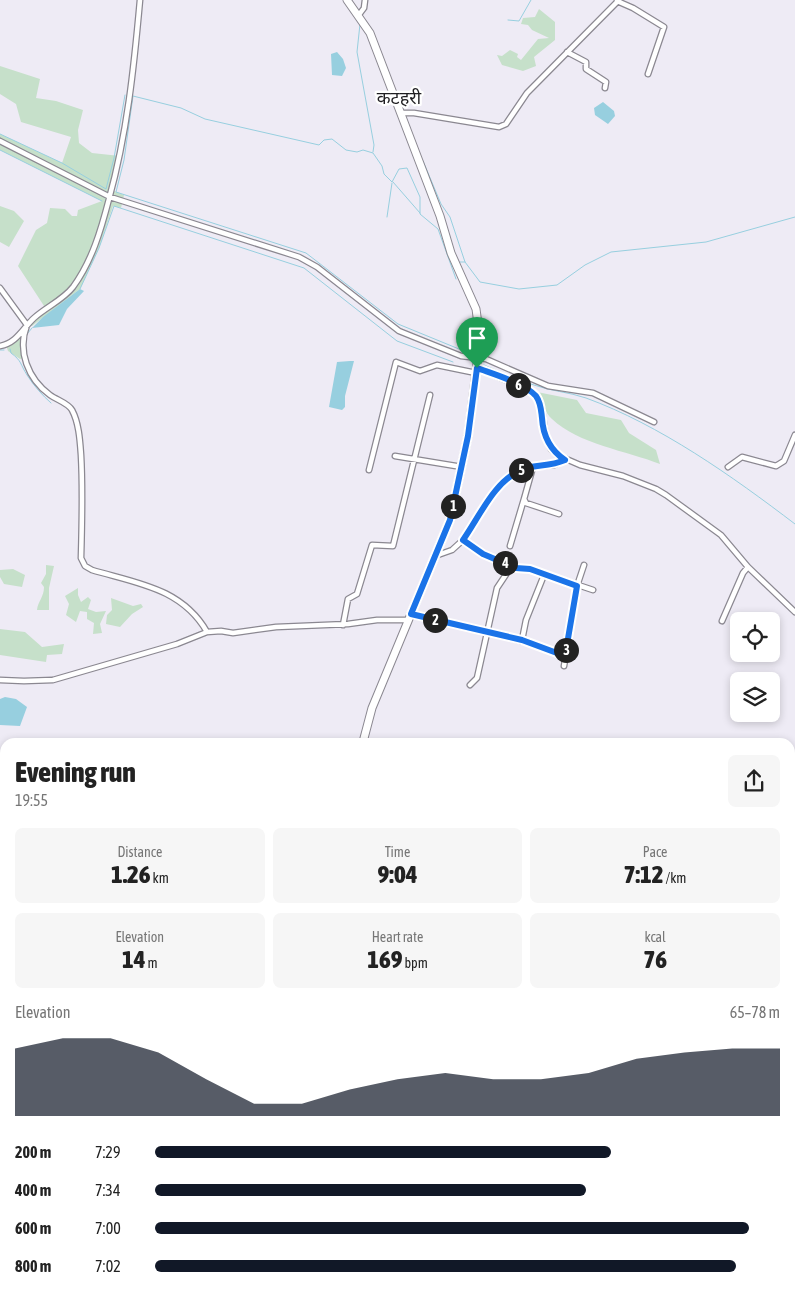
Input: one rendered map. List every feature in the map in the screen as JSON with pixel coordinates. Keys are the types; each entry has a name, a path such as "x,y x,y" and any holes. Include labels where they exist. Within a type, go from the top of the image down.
{"main road":[{"path":"347,0 370,33 440,216 451,253 476,309 480,339 473,404 462,468 450,520 372,708 364,738"}],"street":[{"path":"0,346 12,342 27,325 72,289 95,246 120,156 135,63 140,0"},
{"path":"358,16 364,8 365,0"},
{"path":"401,113 414,113 499,127 506,124 523,98 618,1 664,27 648,74"},
{"path":"567,52 586,62 586,69 606,82 605,88"},
{"path":"0,141 110,197 299,257 317,267 399,331 461,356 486,359 548,386 593,393 654,422"},
{"path":"0,288 27,325"},
{"path":"27,325 22,340 24,358 30,372 50,395 71,408 76,423 83,484 81,558 85,566 92,570 159,589 193,611 207,632"},
{"path":"369,470 396,362 420,371 437,365 476,370 529,390 536,396 542,410 543,427 550,449 565,460 623,476 656,489 716,530 733,547 748,567 795,612"},
{"path":"343,625 348,598 357,594 372,545 393,546 430,395"},
{"path":"728,467 742,457 776,466 784,461 795,435"},
{"path":"395,456 462,468"},
{"path":"435,556 452,550 463,540 488,499 510,477 521,470 554,465 565,460"},
{"path":"510,546 533,467"},
{"path":"524,499 526,503 559,514"},
{"path":"463,540 483,554 516,568 530,569 593,590"},
{"path":"470,685 477,678 497,588 510,565"},
{"path":"564,666 577,586 584,565"},
{"path":"722,621 743,573 748,567"},
{"path":"522,640 526,620 544,575"},
{"path":"0,680 53,680 177,644 207,632 221,631 233,633 276,627 343,625 410,617 522,640 565,656"}],"green space":[{"path":"539,9 555,22 555,40 534,57 536,66 523,71 502,65 497,55 502,56 510,50 518,54 517,57 521,60 538,39 549,38 532,30 528,25 521,24 523,18 535,17"},
{"path":"0,66 40,79 36,98 56,101 83,110 78,130 79,143 92,153 120,156 112,190 124,195 121,208 113,206 99,248 80,289 32,326 29,325 46,309 18,266 36,230 47,223 50,208 65,209 72,216 77,216 78,210 102,201 0,150 0,134 62,163 71,137 21,122 16,104 0,94"},
{"path":"0,206 14,211 24,221 9,247 0,242"},
{"path":"26,329 22,340 24,358 20,359 8,351 6,345"},
{"path":"537,392 577,400 586,413 621,420 629,433 656,450 660,464 589,441 563,428 547,413"},
{"path":"46,565 54,566 49,588 49,610 37,610 44,590 41,583 46,574"},
{"path":"13,569 25,575 22,587 4,584 0,577 0,570"},
{"path":"78,588 81,602 88,597 91,600 88,609 96,612 106,611 100,624 102,633 93,634 94,623 87,619 87,612 80,611 76,622 66,615 69,604 65,596"},
{"path":"111,598 133,606 141,604 143,607 132,614 120,627 106,624 107,615 112,610"},
{"path":"0,629 25,632 42,647 64,644 62,654 47,655 46,662 0,655"}],"water":[{"path":"337,52 343,59 346,68 342,76 332,75 331,54"},
{"path":"603,102 614,111 615,116 608,124 595,115 594,108"},
{"path":"80,289 84,291 67,309 59,325 32,328 43,317"},
{"path":"354,361 345,396 345,407 342,410 329,407 337,362"},
{"path":"5,697 16,699 27,707 20,726 0,725 0,699"}],"waterway":[{"path":"508,20 519,21 531,0"},
{"path":"360,24 357,52 374,145 373,152"},
{"path":"0,134 62,163 106,189 114,158 125,95"},
{"path":"456,279 438,229 420,214 420,197 407,168 399,169 392,182 384,174 382,166 373,153 363,150 357,152 346,150 332,139 324,140 319,145 205,119 181,108 133,96 124,160 116,192 306,253 398,324 459,349"},
{"path":"0,150 102,201"},
{"path":"423,161 441,204 450,217 465,262 480,282 519,289 557,285 585,265 611,252 706,242 795,217"},
{"path":"393,182 420,213"},
{"path":"387,217 392,183"},
{"path":"80,289 99,248 114,206 304,268 397,341 453,362"},
{"path":"460,262 465,262"},
{"path":"27,334 32,328"},
{"path":"10,349 32,383 51,403"},
{"path":"484,365 546,389 586,398 641,422 721,470 795,524"},
{"path":"33,373 40,382"}],"district":[{"name":"कटहरी","path":"399,97"}],"route":[{"path":"477,368 529,390 536,396 542,410 543,427 550,449 565,460 554,465 530,467 510,477 488,499 463,540 483,554 516,568 522,570 530,569 577,586 565,656 508,636 411,614 450,520 468,436 477,368"}]}
